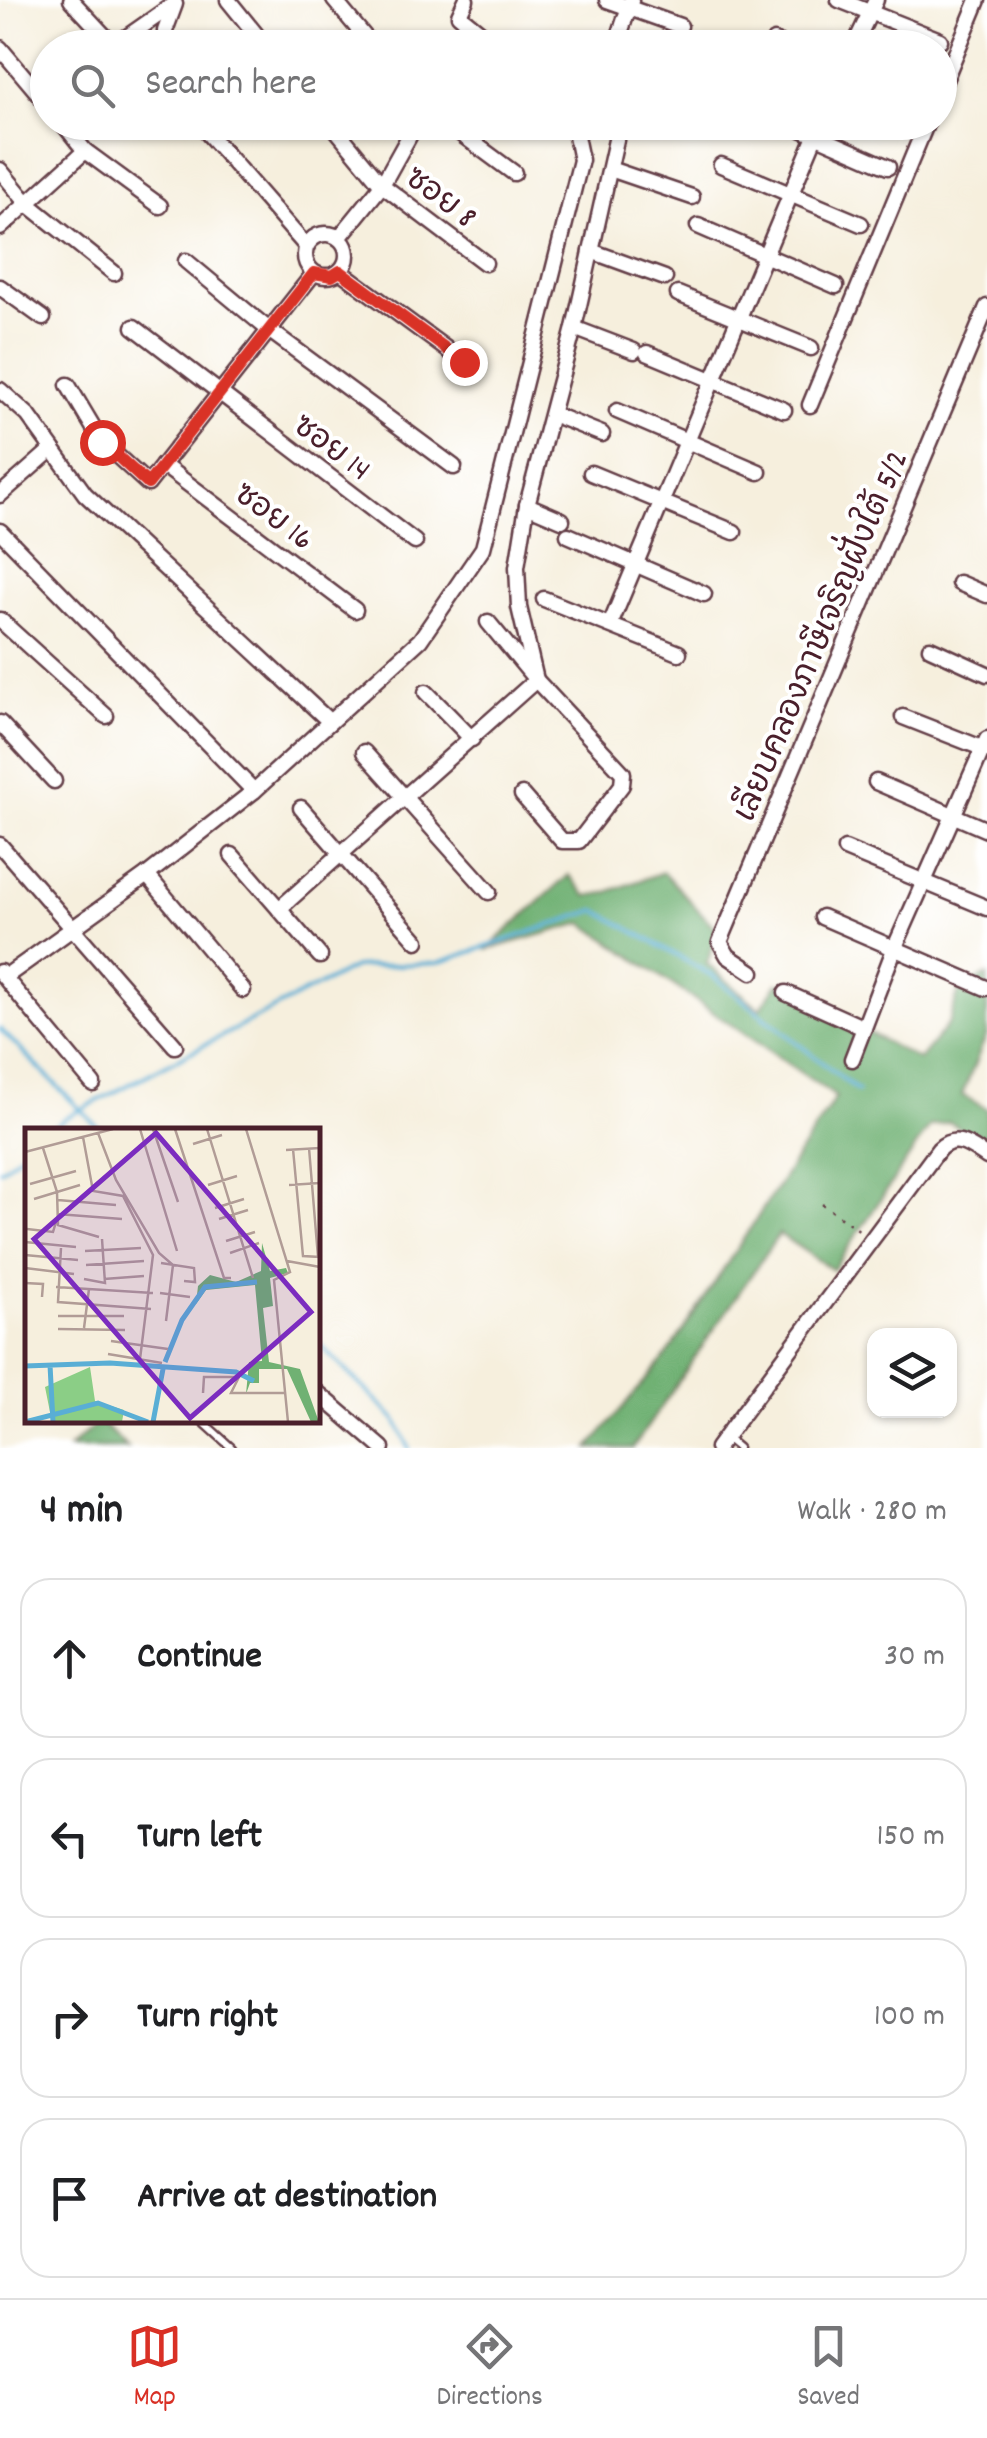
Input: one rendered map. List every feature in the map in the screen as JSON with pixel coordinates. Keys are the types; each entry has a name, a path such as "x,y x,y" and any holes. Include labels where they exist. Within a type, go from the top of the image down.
{"street":[{"path":"72,0 99,30"},
{"path":"228,0 253,30"},
{"path":"334,0 359,30"},
{"path":"466,0 460,15 478,30"},
{"path":"606,0 630,4 680,26"},
{"path":"839,0 872,6 920,30"},
{"path":"957,51 978,0"},
{"path":"137,30 176,2"},
{"path":"165,30 176,2"},
{"path":"621,30 630,4"},
{"path":"861,30 872,6"},
{"path":"0,48 30,84"},
{"path":"77,140 160,206"},
{"path":"214,140 306,246"},
{"name":"ซอย 8","path":"345,140 382,185 485,263"},
{"path":"339,238 382,185 407,140"},
{"path":"470,140 514,172"},
{"path":"93,1084 3,974 72,929 254,791 420,640 483,548 580,160 577,140"},
{"path":"536,680 518,594 517,567 527,505 574,328 616,140"},
{"path":"610,625 813,140"},
{"path":"838,140 888,167"},
{"path":"810,405 920,140"},
{"path":"0,228 86,151"},
{"path":"721,165 861,224"},
{"path":"610,169 692,197"},
{"path":"0,170 28,204 114,272"},
{"path":"698,226 836,286"},
{"path":"332,234 339,238 347,258 332,276 314,273 304,258 306,246 317,235 332,234"},
{"path":"591,251 665,278"},
{"path":"186,261 269,330 454,467"},
{"path":"340,271 464,362"},
{"path":"68,385 102,442 148,484 314,273"},
{"path":"0,287 43,318"},
{"path":"678,294 810,348"},
{"name":"เลียบคลองภาษีเจริญฝั่งใต้ 5/2","path":"752,972 728,956 720,942 987,308"},
{"name":"ซอย 14","path":"134,327 415,542"},
{"path":"574,328 714,379 784,410"},
{"path":"0,390 28,414 84,494 330,722"},
{"path":"617,411 759,472"},
{"path":"552,414 602,434"},
{"path":"0,495 51,450"},
{"name":"ซอย 16","path":"163,464 354,610"},
{"path":"592,472 734,532"},
{"path":"527,505 636,564 704,594"},
{"path":"0,531 254,791"},
{"path":"959,583 987,595"},
{"path":"544,599 678,653"},
{"path":"0,620 106,716"},
{"path":"488,622 622,773 622,784 580,841 571,843 562,841 522,795"},
{"path":"930,648 987,674"},
{"path":"279,909 536,680"},
{"path":"426,692 472,740"},
{"path":"852,1059 895,947 986,746 902,717"},
{"path":"0,722 54,781"},
{"path":"364,752 489,892"},
{"path":"876,782 987,830"},
{"path":"301,808 417,940"},
{"path":"0,844 175,1046"},
{"path":"845,849 987,908"},
{"path":"232,855 320,956"},
{"path":"146,875 243,990"},
{"path":"822,917 986,988"},
{"path":"786,993 864,1028"},
{"path":"721,1442 948,1141 960,1140 987,1157"},
{"path":"320,1395 382,1448"}],"lane":[{"path":"204,1423 232,1448"},
{"path":"721,1442 738,1448"}],"path":[{"path":"822,1204 872,1240"}],"green space":[{"path":"663,872 718,931 707,964 760,1009 778,983 919,1060 949,1023 959,990 987,975 987,1034 962,1095 987,1109 987,1146 950,1122 930,1126 833,1270 779,1234 633,1448 589,1448 670,1351 836,1097 583,923 486,950 569,875 587,896"},
{"path":"101,1423 128,1448 69,1448"}],"waterway":[{"path":"52,1128 354,967 438,963 596,910 713,976 858,1091"},
{"path":"0,1029 99,1128"},
{"path":"0,1170 25,1150"},
{"path":"320,1345 396,1420 409,1448"}],"route":[{"path":"102,442 148,484 314,273 332,276 340,271 464,362"}]}
